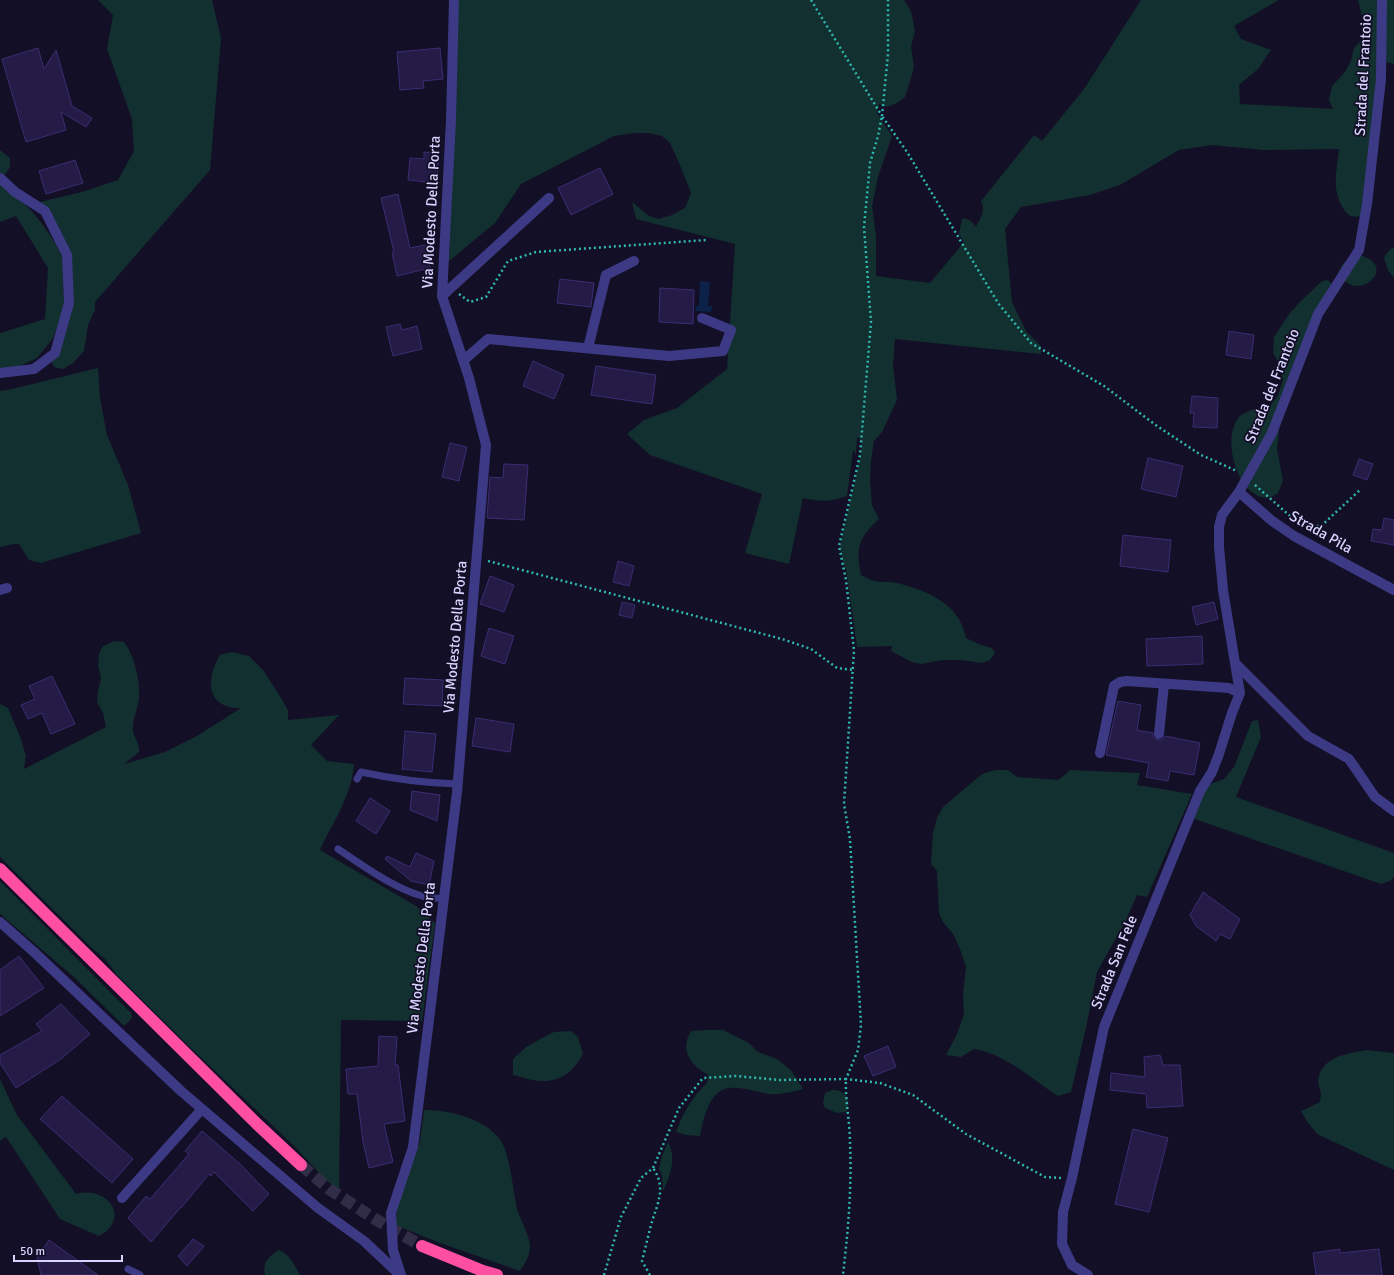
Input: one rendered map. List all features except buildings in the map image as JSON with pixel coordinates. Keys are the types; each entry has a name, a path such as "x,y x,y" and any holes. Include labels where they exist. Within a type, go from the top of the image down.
{"highway":[{"path":"0,869 252,1119 301,1165"},
{"path":"422,1246 483,1271 497,1275"}],"street":[{"name":"Via Modesto Della Porta","path":"401,1275 393,1250 391,1212 413,1147 444,899 457,784 486,446 464,360 442,296 451,120 454,0"},
{"name":"Strada del Frantoio","path":"1235,663 1223,590 1219,528 1222,515 1239,492 1272,433 1318,314 1359,250 1368,204 1381,79 1382,0"},
{"path":"0,178 15,192 45,211 67,255 69,303 54,353 34,369 0,373"},
{"path":"442,296 549,198"},
{"path":"588,348 606,275 634,261"},
{"path":"464,360 488,338 669,356 723,351 731,330 702,318"},
{"name":"Strada Pila","path":"1239,492 1271,520 1294,536 1394,590"},
{"path":"1235,663 1240,693"},
{"path":"1235,663 1308,736 1348,759 1376,797 1394,811"},
{"path":"1100,753 1114,686 1120,682 1127,681 1230,688 1240,693"},
{"path":"1159,734 1164,684"},
{"name":"Strada San Fele","path":"1088,1275 1072,1265 1062,1244 1063,1212 1072,1178 1104,1027 1200,791 1212,772 1240,693"},
{"path":"0,922 34,952 181,1091 318,1208 364,1241 401,1275"},
{"path":"122,1198 202,1109"}],"lane":[{"path":"357,778 361,772 390,778 457,784"},
{"path":"338,849 379,876 409,891 426,897 444,899"},
{"path":"128,1269 140,1275"}],"path":[{"path":"811,0 882,116 908,152 998,303 1031,343 1104,386 1157,426 1201,455 1242,474 1290,516 1320,527 1361,488"},
{"path":"843,1275 850,1198 850,1142 846,1079 858,1050 861,1025 850,839 844,804 854,650 846,580 839,546 860,455 872,322 864,227 870,163 882,116 888,54 888,0"},
{"path":"451,288 470,302 486,297 508,261 536,252 706,240"},
{"path":"476,558 782,639 812,649 837,668 853,670"},
{"path":"604,1275 621,1217 641,1178 653,1168 678,1108 703,1078 736,1076 780,1080 846,1079 880,1083 913,1095 966,1134 1045,1177 1072,1178"},
{"path":"650,1275 642,1261 659,1202 660,1177 653,1168"}],"green space":[{"path":"98,0 212,0 221,38 210,170 95,302 95,310 88,325 84,351 73,363 63,369 54,367 49,358 71,304 69,253 40,202 82,192 118,180 134,151 132,119 107,49 113,15"},
{"path":"458,0 904,0 911,11 915,31 911,47 914,66 905,97 897,103 887,107 879,104 877,113 892,136 878,177 872,206 876,236 876,276 930,283 964,242 959,234 962,219 964,218 971,221 976,227 983,211 981,201 1034,135 1042,141 1084,89 1141,0 1279,0 1234,26 1241,39 1271,50 1258,69 1239,85 1240,104 1333,109 1329,100 1332,86 1345,72 1351,61 1354,48 1363,39 1363,20 1358,0 1380,0 1381,55 1361,216 1355,217 1349,215 1339,201 1336,179 1339,149 1264,150 1212,145 1179,150 1120,185 1090,195 1021,207 1005,229 1012,302 1026,331 1041,346 1041,354 895,339 893,365 897,400 882,432 874,441 870,480 872,505 879,519 872,525 860,544 858,557 861,575 875,581 894,582 909,586 940,600 957,616 966,638 992,648 995,653 990,660 982,663 961,660 943,660 921,664 912,662 891,651 892,646 857,647 846,569 843,563 840,547 861,453 862,441 857,437 856,454 853,450 847,496 825,501 803,498 789,564 745,553 762,494 650,455 627,434 644,420 677,408 727,369 735,244 636,219 632,202 649,216 659,219 672,215 685,208 691,193 670,143 662,136 649,133 635,133 614,136 521,184 495,223 449,261"},
{"path":"1383,0 1394,0 1394,64 1382,61"},
{"path":"0,150 10,158 10,167 4,176 6,191 27,206 40,221 56,244 63,260 64,310 53,338 37,358 20,366 0,369 0,333 45,319 48,268 16,216 0,222"},
{"path":"1392,248 1394,248 1394,278 1388,270 1384,258"},
{"path":"1362,256 1371,260 1376,266 1376,272 1374,278 1368,283 1361,286 1354,286 1343,280 1338,273 1342,265 1347,260"},
{"path":"1328,280 1331,283 1331,293 1278,420 1279,432 1277,449 1283,481 1278,493 1270,498 1256,495 1247,488 1240,477 1235,464 1232,451 1234,426 1240,416 1247,412 1254,409 1266,412 1278,395 1283,380 1278,362 1273,353 1274,337 1289,314 1301,301 1322,281"},
{"path":"98,368 100,398 107,435 128,485 141,533 41,563 29,560 19,544 0,547 0,391"},
{"path":"114,641 124,642 128,648 137,672 139,689 133,731 139,752 124,764 165,752 197,736 241,708 228,707 219,702 214,697 212,691 212,676 216,661 220,655 232,652 249,656 263,670 288,710 288,720 339,715 311,745 327,761 354,764 350,787 320,850 416,906 435,923 422,1021 341,1020 339,1191 195,1052 117,975 105,959 94,950 0,857 0,704 8,708 21,739 26,756 24,769 106,727 103,713 97,702 101,678 98,666 99,654 103,646"},
{"path":"1258,720 1261,737 1236,797 1394,853 1394,877 1390,881 1381,884 1192,818 1205,786 1224,779 1234,767 1252,721"},
{"path":"995,770 1008,770 1017,777 1058,780 1070,770 1140,773 1137,785 1192,794 1147,897 1137,895 1126,920 1097,972 1071,1092 1058,1096 1018,1068 997,1056 974,1049 961,1057 946,1055 957,1034 964,1014 963,994 966,967 953,934 943,922 939,913 937,871 931,864 933,833 937,818 943,807 982,774"},
{"path":"0,881 131,1013 132,1018 124,1026 75,978 0,914"},
{"path":"723,1030 749,1043 758,1052 777,1059 791,1070 803,1089 773,1094 739,1088 722,1090 716,1094 708,1107 700,1136 686,1135 676,1132 688,1106 707,1083 708,1075 696,1067 692,1062 686,1045 691,1031"},
{"path":"571,1031 578,1037 583,1054 575,1066 566,1074 555,1080 548,1081 531,1080 513,1075 513,1059 526,1047 554,1032"},
{"path":"1366,1050 1394,1053 1394,1170 1317,1134 1301,1111 1320,1102 1321,1093 1318,1080 1320,1072 1330,1061 1344,1055"},
{"path":"0,1079 17,1115 76,1194 88,1193 98,1195 106,1199 112,1206 114,1221 109,1229 99,1236 60,1219 6,1137 0,1141"},
{"path":"832,1090 841,1091 846,1096 849,1103 846,1112 837,1113 825,1108 823,1104 825,1093"},
{"path":"424,1110 434,1110 465,1116 475,1120 492,1131 503,1144 511,1172 517,1209 530,1242 528,1256 520,1271 440,1243 395,1225 398,1206 420,1141"},
{"path":"668,1142 671,1148 672,1167 663,1191 662,1175 659,1169 662,1156"},
{"path":"278,1250 289,1257 300,1275 265,1275 265,1263"}],"water":[{"path":"700,281 710,282 708,306 712,306 711,312 695,311 696,306 699,306"}],"tunnel":[{"path":"301,1165 329,1189 375,1219 422,1246"}]}
